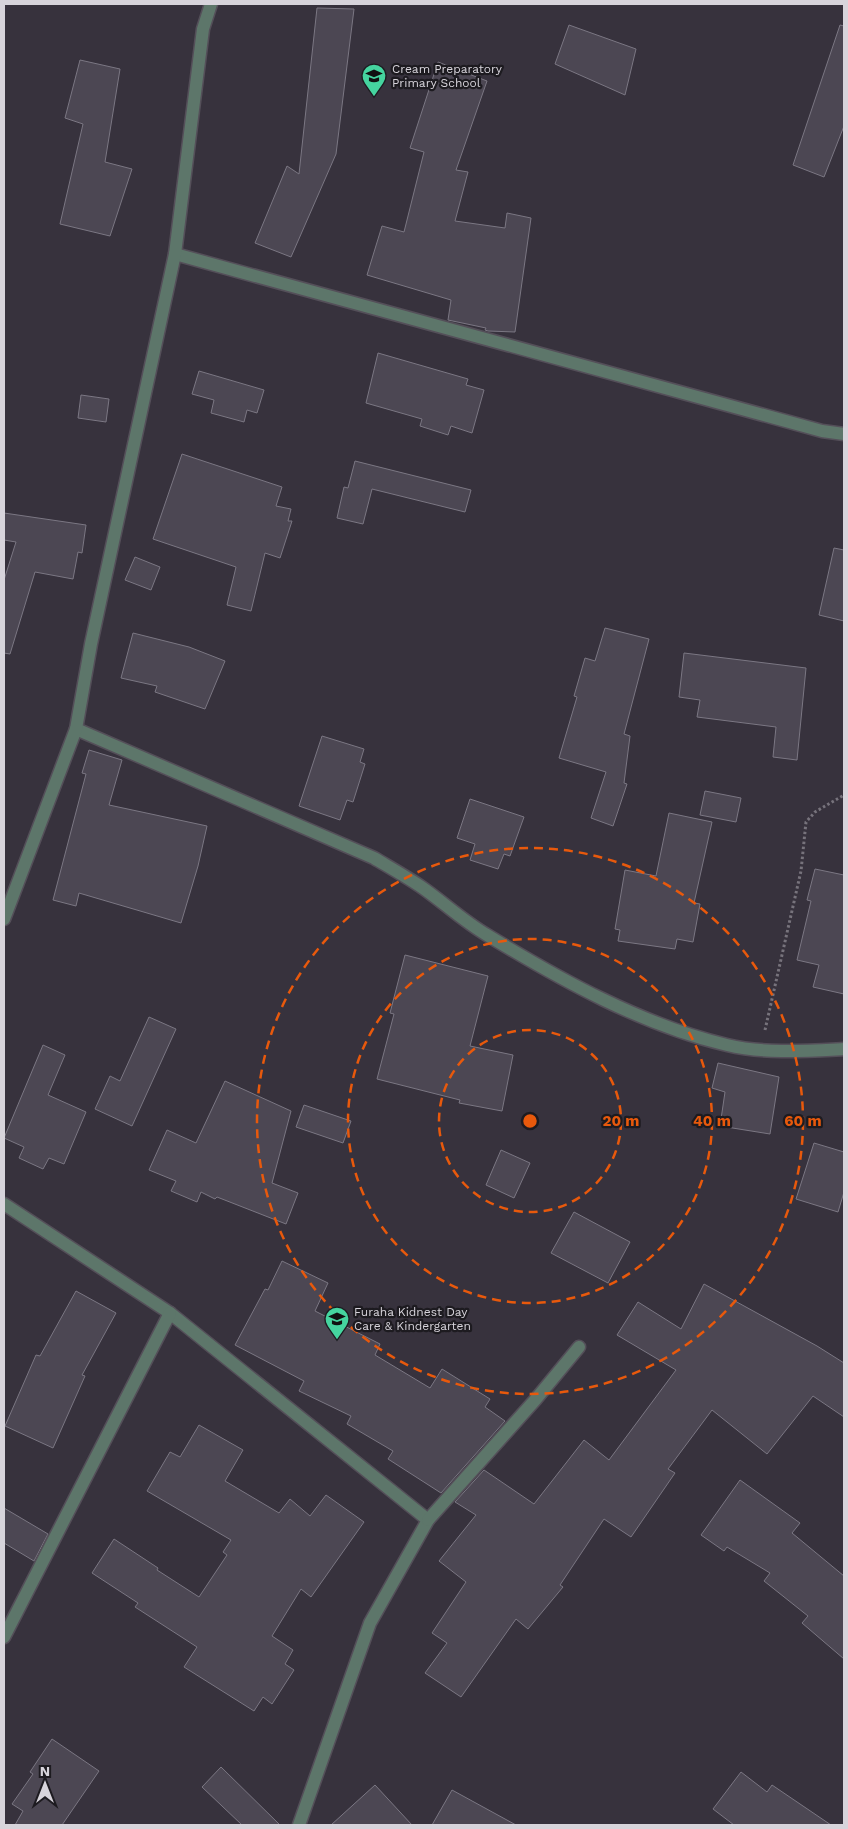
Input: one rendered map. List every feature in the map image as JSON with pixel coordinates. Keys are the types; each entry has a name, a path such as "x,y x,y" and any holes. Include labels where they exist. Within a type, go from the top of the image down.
{"street":[{"path":"4,920 76,729 90,644 175,254 203,29 211,4"},
{"path":"175,254 822,431 844,434"},
{"path":"76,729 374,858 419,886 486,934 577,986 623,1008 677,1030 728,1045 788,1051 844,1049"},
{"path":"4,1204 170,1312 428,1520"},
{"path":"4,1638 170,1312"},
{"path":"299,1825 370,1623 428,1520 536,1399 579,1347"}],"path":[{"path":"760,1049 801,871 806,822 816,812 844,796"}],"building":[{"path":"317,8 354,9 336,154 291,257 255,243 287,166 299,174"},
{"path":"569,25 636,49 625,95 555,64"},
{"path":"840,25 844,26 844,126 824,177 793,165"},
{"path":"80,60 120,69 105,162 132,169 110,236 60,224 83,124 65,118"},
{"path":"438,62 487,81 456,170 468,172 455,221 505,228 507,213 531,218 515,332 488,331 485,330 486,328 448,320 451,300 367,275 382,226 404,232 424,152 410,148"},
{"path":"378,353 468,379 466,385 484,390 472,433 451,426 448,435 420,426 422,419 366,403"},
{"path":"199,371 264,390 257,413 247,410 244,422 211,413 214,400 192,394"},
{"path":"81,395 109,399 106,422 78,418"},
{"path":"182,454 282,487 276,506 291,509 288,521 292,521 280,558 265,553 251,611 227,605 236,567 153,539"},
{"path":"355,461 471,490 465,512 372,489 363,524 337,518 344,487 348,488"},
{"path":"4,513 86,525 82,553 78,552 73,579 35,572 10,654 4,653 4,580 16,542 4,540"},
{"path":"834,548 844,550 844,621 819,615"},
{"path":"135,557 160,567 151,590 125,580"},
{"path":"605,628 649,639 624,734 630,736 624,783 627,784 613,826 591,818 606,772 559,758 577,697 574,696 585,658 595,661"},
{"path":"133,633 189,647 225,661 205,709 155,692 157,686 121,678"},
{"path":"684,653 806,668 797,760 773,757 776,727 697,717 700,700 679,697"},
{"path":"322,736 364,749 360,762 365,764 353,802 347,800 340,820 299,806"},
{"path":"89,750 122,760 109,805 207,826 198,866 181,923 79,893 76,906 53,900 86,774 82,773"},
{"path":"705,791 741,798 736,822 700,815"},
{"path":"470,799 524,817 510,856 504,854 498,869 470,860 475,844 457,838"},
{"path":"669,813 712,822 694,903 700,904 693,942 677,939 675,949 618,941 620,930 615,929 625,870 656,876"},
{"path":"815,869 844,875 844,994 813,987 819,965 797,960 811,901 807,900"},
{"path":"405,955 488,976 470,1046 513,1055 502,1111 459,1103 460,1100 377,1079 394,1014 390,1013"},
{"path":"149,1017 176,1029 132,1126 95,1109 110,1076 120,1081"},
{"path":"43,1045 65,1055 48,1095 86,1112 64,1164 49,1158 43,1169 19,1158 24,1147 4,1138"},
{"path":"718,1063 779,1077 770,1134 720,1126 725,1092 712,1088"},
{"path":"225,1081 291,1111 272,1183 298,1193 286,1224 217,1197 215,1199 201,1192 197,1202 171,1191 176,1181 149,1170 167,1130 196,1143"},
{"path":"304,1105 351,1121 343,1143 296,1127"},
{"path":"814,1143 844,1152 844,1192 838,1212 796,1199"},
{"path":"501,1150 530,1163 514,1198 486,1185"},
{"path":"574,1212 630,1242 608,1283 551,1253"},
{"path":"282,1261 328,1283 315,1311 380,1344 375,1355 430,1388 442,1369 490,1399 485,1407 505,1421 441,1493 388,1459 393,1451 347,1424 351,1416 299,1391 304,1381 235,1345 265,1289 268,1290"},
{"path":"704,1284 817,1346 844,1363 844,1417 813,1396 767,1454 712,1410 668,1469 675,1473 631,1537 604,1519 560,1585 563,1587 528,1629 516,1619 461,1697 425,1673 447,1643 432,1633 466,1582 439,1561 476,1515 455,1502 484,1470 534,1504 584,1440 609,1460 676,1370 617,1335 638,1302 681,1329"},
{"path":"76,1291 116,1313 82,1375 85,1376 53,1448 5,1426 36,1355 40,1356"},
{"path":"199,1425 243,1450 225,1481 279,1513 290,1499 310,1516 326,1495 364,1522 311,1597 301,1589 272,1636 293,1650 285,1664 294,1670 272,1704 263,1697 254,1711 184,1667 197,1647 135,1607 138,1603 92,1573 114,1539 199,1597 227,1555 223,1552 231,1540 147,1491 170,1452 180,1457"},
{"path":"740,1480 800,1523 792,1533 844,1576 844,1659 802,1623 808,1616 764,1581 770,1573 727,1547 724,1551 701,1535"},
{"path":"4,1508 48,1534 34,1561 4,1543"},
{"path":"52,1739 99,1771 62,1825 15,1825 23,1811 12,1804 33,1774 30,1772"},
{"path":"221,1767 280,1825 242,1825 202,1787"},
{"path":"741,1772 767,1792 772,1785 831,1825 734,1825 713,1809"},
{"path":"375,1785 412,1825 331,1825"},
{"path":"452,1790 516,1825 432,1825"}],"place":[{"name":"Cream Preparatory Primary School","path":"374,97"},
{"name":"Furaha Kidnest Day Care & Kindergarten","path":"337,1340"}]}
